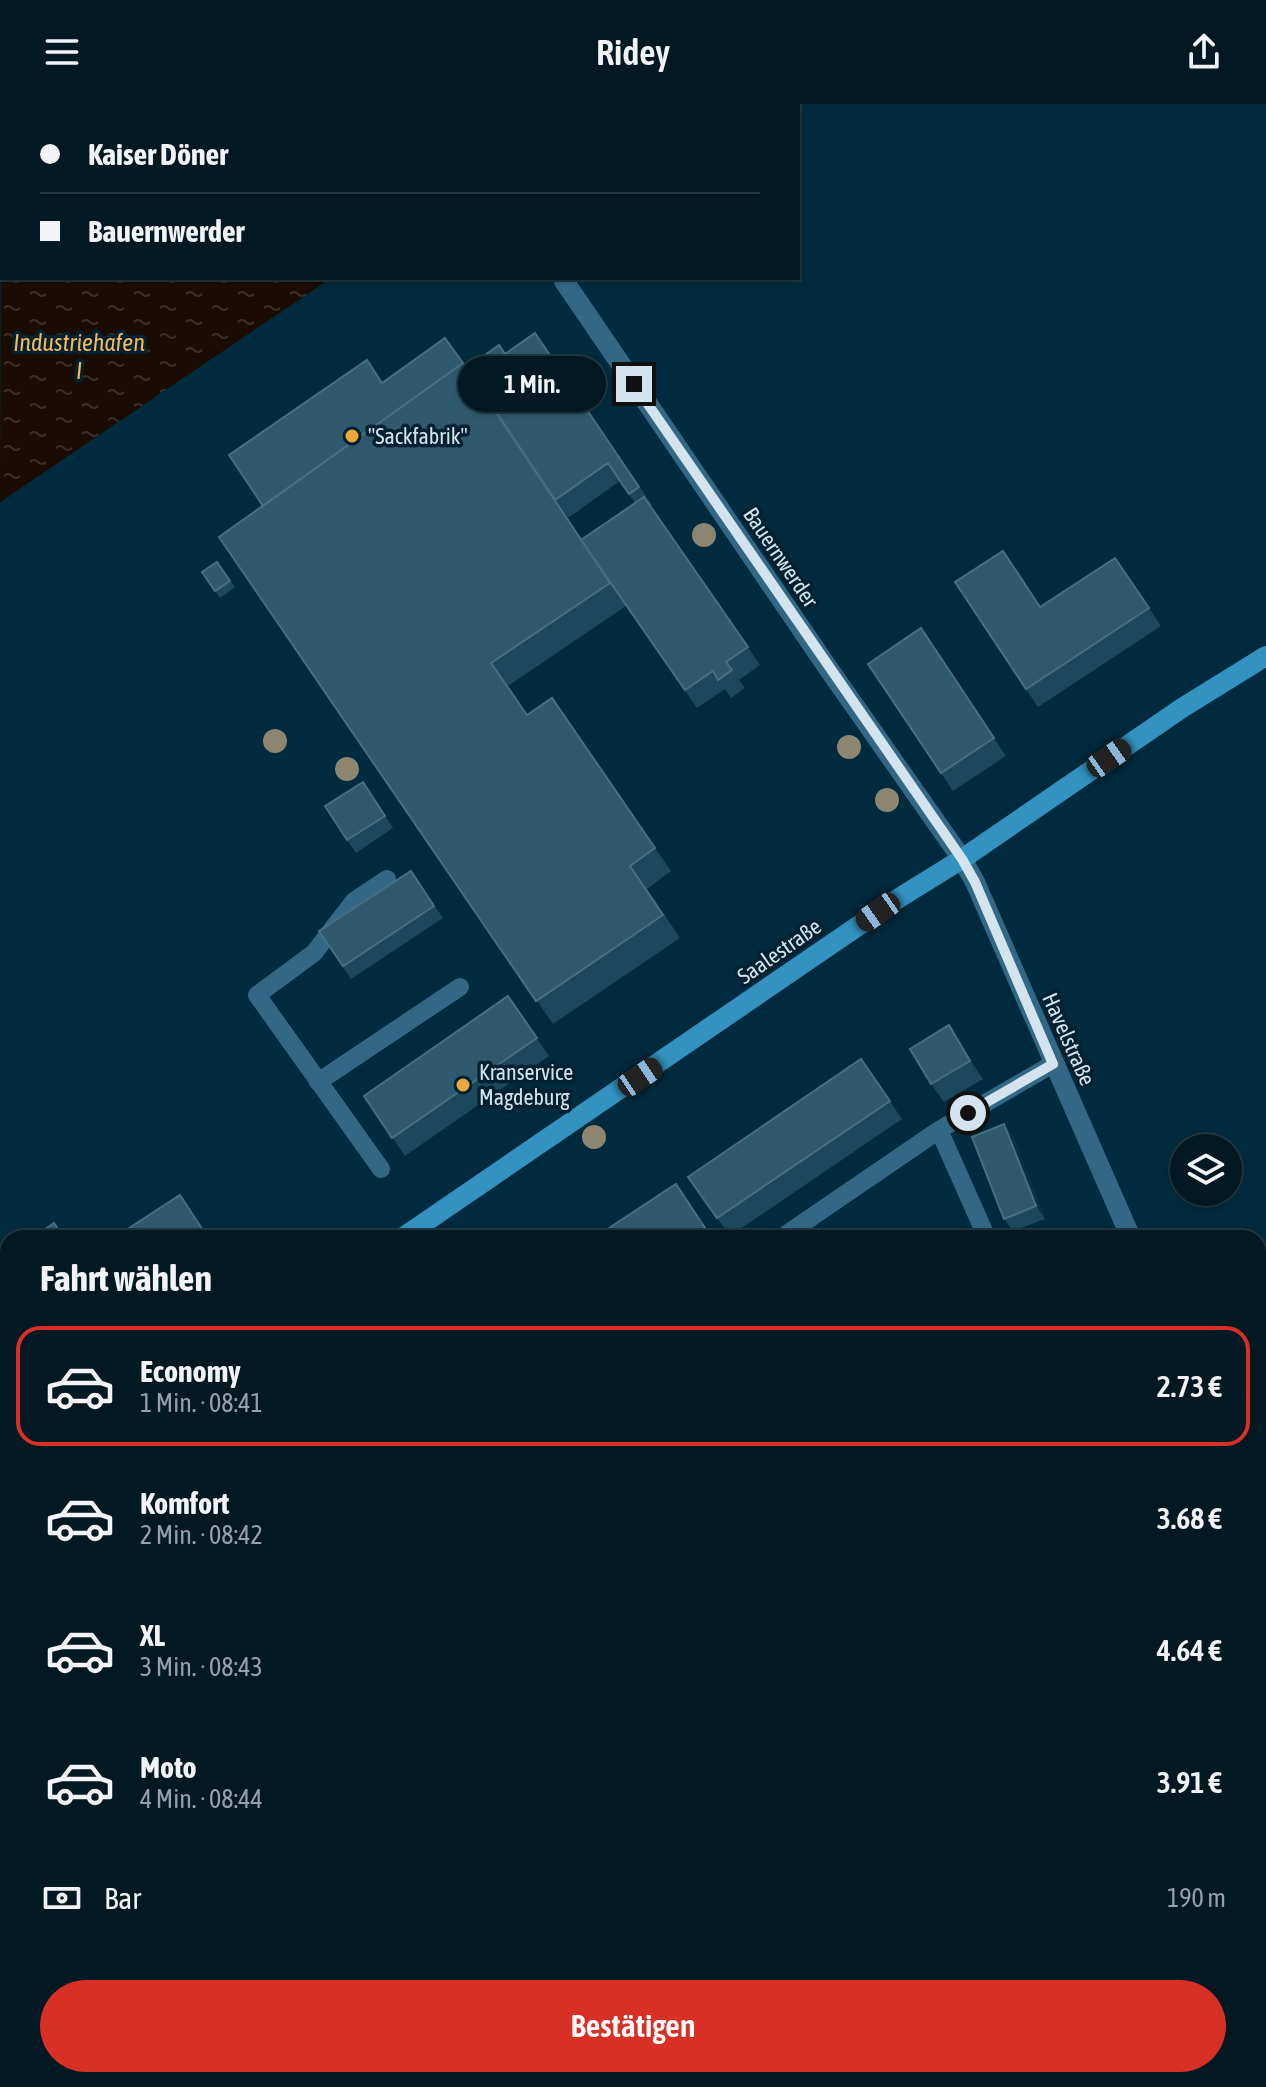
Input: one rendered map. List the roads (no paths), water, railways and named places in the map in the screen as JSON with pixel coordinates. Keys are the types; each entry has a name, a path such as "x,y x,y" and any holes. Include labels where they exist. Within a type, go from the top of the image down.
{"main road":[{"name":"Saalestraße","path":"414,1230 888,905 962,859 1182,708 1266,656"}],"street":[{"name":"Bauernwerder","path":"564,281 962,859"},
{"name":"Havelstraße","path":"962,859 975,882 1127,1230"}],"lane":[{"path":"381,1169 257,995 314,953 354,901 387,879"},
{"path":"318,1082 460,987"},
{"path":"793,1230 939,1130 1053,1064"},
{"path":"939,1130 983,1230"}],"water":[{"name":"Industriehafen I","path":"1,280 328,280 0,502"}],"place":[{"name":"\"Sackfabrik\"","path":"352,436"},
{"name":"Kranservice Magdeburg","path":"463,1085"}]}
